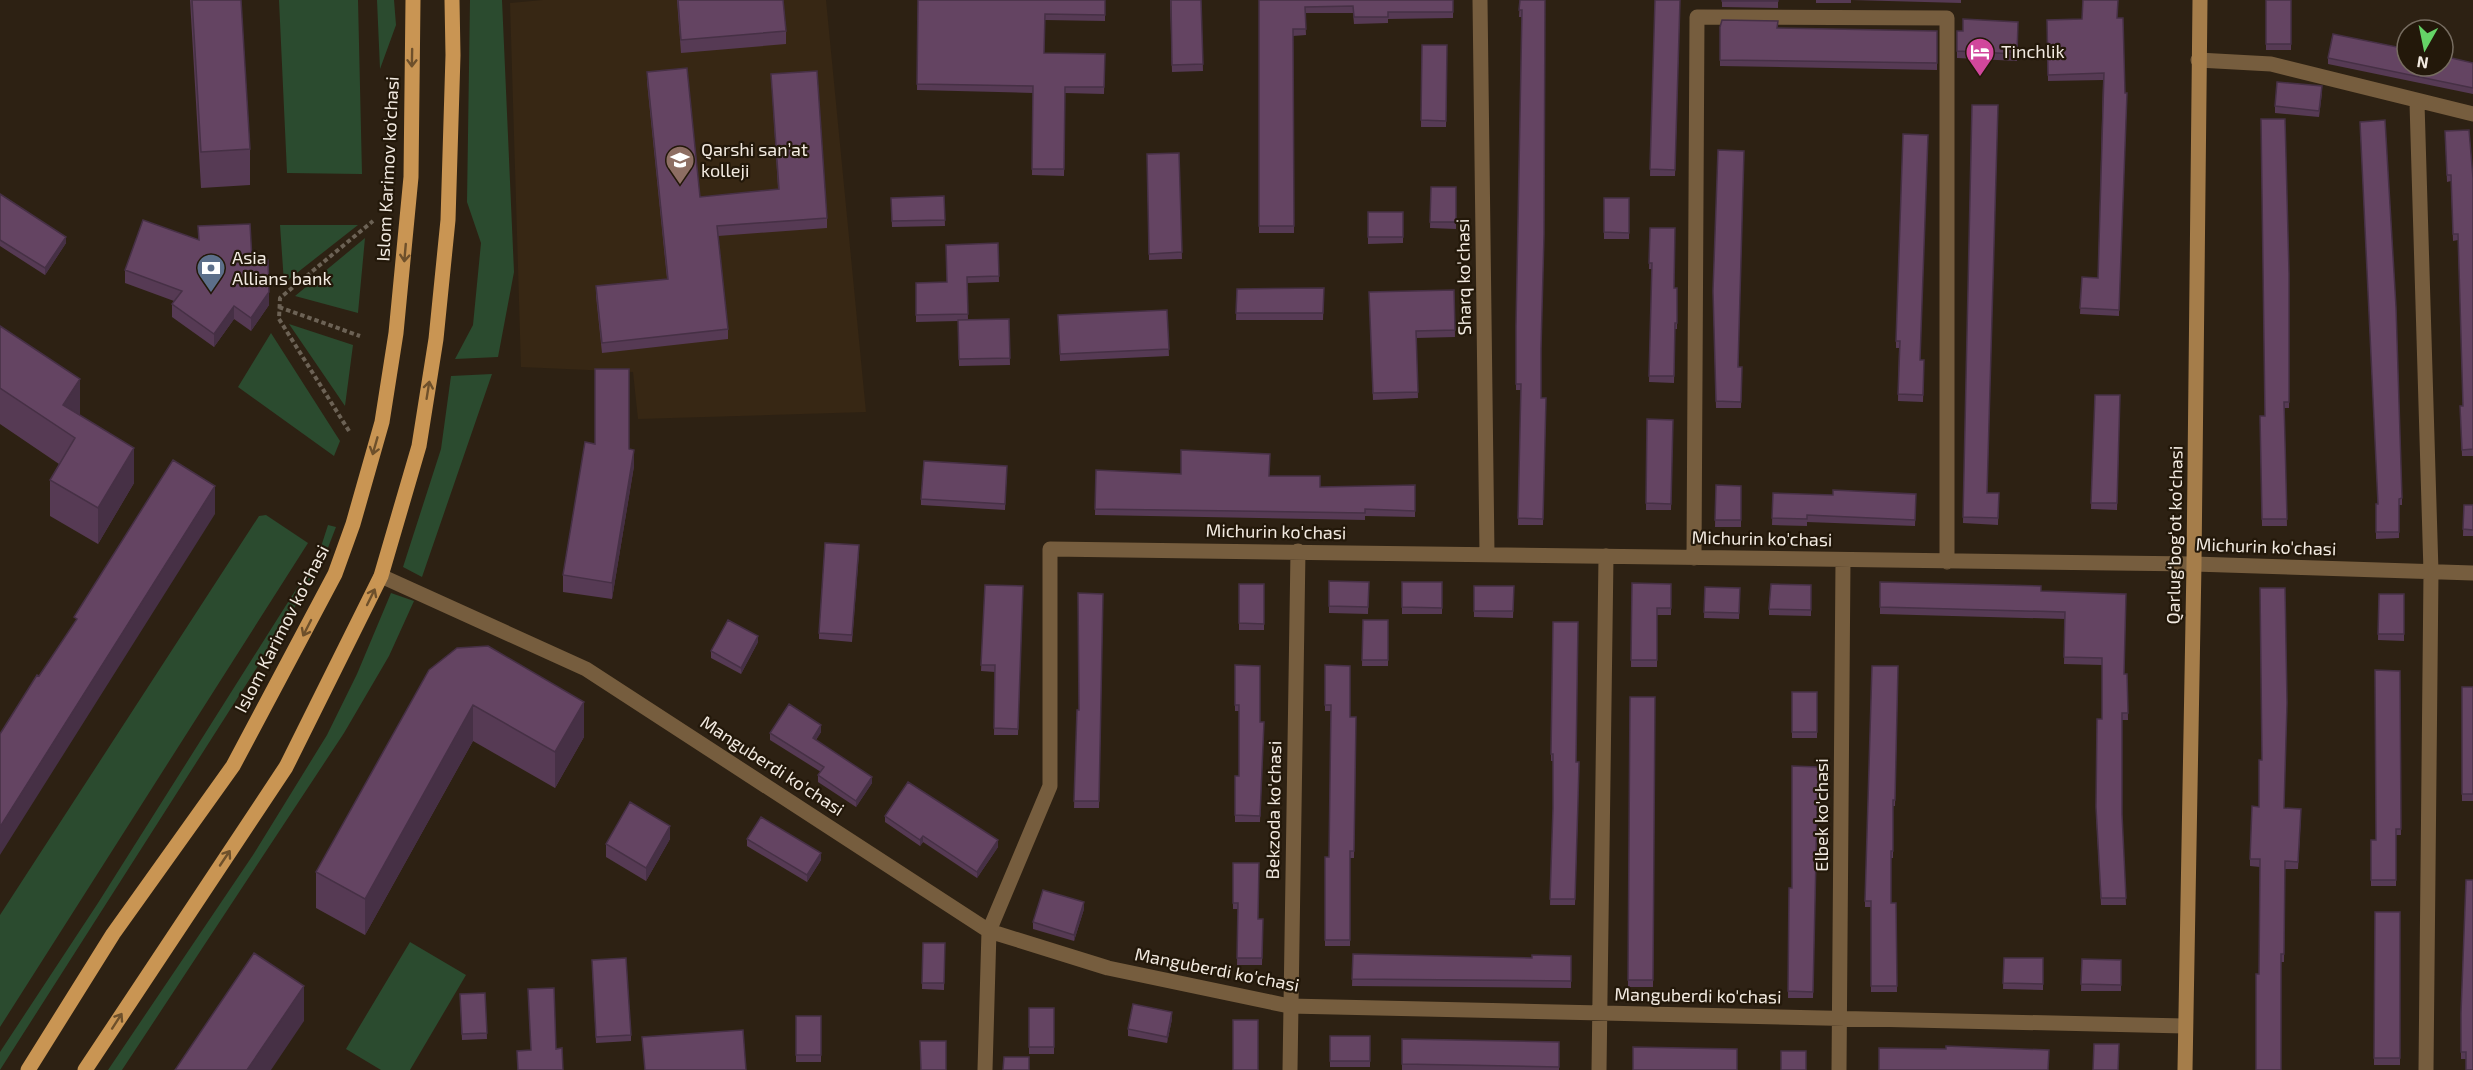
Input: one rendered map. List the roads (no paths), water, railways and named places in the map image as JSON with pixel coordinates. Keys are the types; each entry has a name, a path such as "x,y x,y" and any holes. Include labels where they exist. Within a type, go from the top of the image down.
{"main road":[{"name":"Islom Karimov ko‘chasi","path":"28,1070 113,934 233,766 335,574 353,524 382,423 396,333 411,177 413,0"},
{"path":"85,1070 286,767 381,576 419,446 436,339 448,220 453,55 452,0"},
{"name":"Qarlug‘bog‘ot ko‘chasi","path":"2185,1070 2194,564 2200,0"}],"street":[{"name":"Sharq ko'chasi","path":"1480,0 1487,554"},
{"path":"1694,558 1697,17 1947,18 1947,562"},
{"path":"2198,60 2271,64 2417,103 2473,114"},
{"path":"2417,103 2431,572 2426,1070"},
{"name":"Michurin ko'chasi","path":"989,930 1050,786 1050,549 2194,564 2473,573"},
{"name":"Bekzoda ko'chasi","path":"1290,1070 1289,1006 1298,551"},
{"path":"1599,1070 1606,556"},
{"name":"Elbek ko'chasi","path":"1839,1070 1843,560"},
{"name":"Manguberdi ko'chasi","path":"381,576 586,669 989,930 1108,969 1289,1006 2185,1026"},
{"path":"985,1070 989,930"}],"place":[{"name":"Tinchlik","path":"1980,78"},
{"name":"Qarshi san’at kolleji","path":"680,186"},
{"name":"Asia Allians bank","path":"211,294"}]}
